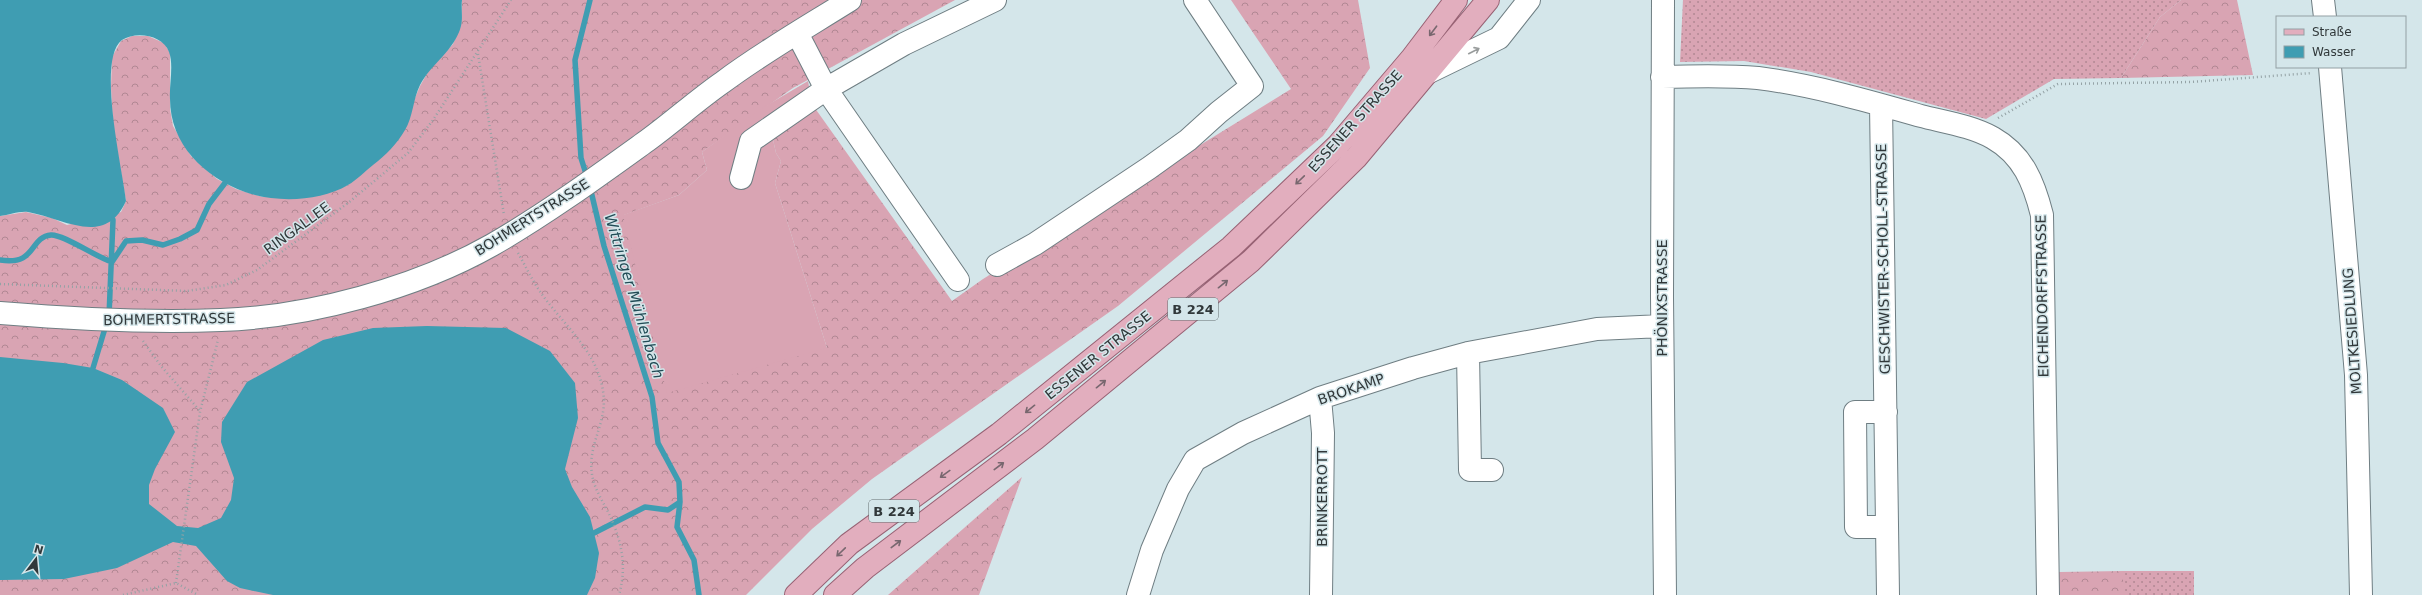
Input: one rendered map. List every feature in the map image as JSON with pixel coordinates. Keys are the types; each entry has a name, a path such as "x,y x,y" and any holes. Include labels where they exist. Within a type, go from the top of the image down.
{"main road":[{"name":"ESSENER STRASSE","path":"796,595 849,544 999,434 1231,247 1338,144 1412,58 1456,0"},
{"name":"ESSENER STRASSE","path":"836,595 865,568 1035,439 1251,261 1356,158 1488,0"}],"street":[{"name":"BOHMERTSTRASSE","path":"0,313 123,320 223,320 310,309 364,296 448,265 493,244 567,197 650,139 723,81 850,0"},
{"path":"741,178 751,140 826,89 904,44 995,0"},
{"path":"997,265 1035,244 1149,168 1188,140 1252,86 1196,0"},
{"path":"1425,74 1499,38 1529,0"},
{"name":"PHÖNIXSTRASSE","path":"1663,0 1662,326 1666,595"},
{"path":"2323,0 2325,16"},
{"path":"791,37 958,280"},
{"name":"MOLTKESIEDLUNG","path":"2330,70 2356,375 2361,595"},
{"name":"EICHENDORFFSTRASSE","path":"1662,77 1709,75 1759,78 1881,105 1977,131 1999,142 2024,166 2035,187 2042,215 2048,595"},
{"name":"GESCHWISTER-SCHOLL-STRASSE","path":"1881,105 1888,595"},
{"name":"BROKAMP","path":"1138,595 1152,550 1178,489 1195,460 1243,433 1320,398 1413,368 1468,353 1598,329 1662,326"},
{"path":"1468,353 1470,470 1492,470"},
{"name":"BRINKERROTT","path":"1320,398 1323,434 1321,595"},
{"path":"1886,412 1855,412 1856,527 1887,527"}],"path":[{"name":"RINGALLEE","path":"0,284 169,292 226,285 257,270 348,203 408,153 478,54 511,0"},
{"path":"478,54 508,234 539,290 584,349 601,379 604,409 590,454 590,467 594,483 616,530 624,558 622,584 619,595"},
{"path":"1977,131 2058,84 2191,82 2330,70"},
{"path":"123,320 200,412"},
{"path":"176,583 200,412 223,320"},
{"path":"122,595 176,583 198,595"}],"green space":[{"path":"462,0 955,0 793,88 702,152 707,170 679,195 624,215 827,348 775,183 781,161 776,153 772,135 812,104 952,301 983,279 1291,89 1231,0 1358,0 1370,68 1323,136 1118,306 872,479 812,529 746,595 0,595 0,216 26,212 52,218 67,225 121,212 126,201 113,127 111,87 112,57 121,41 132,36 148,36 164,43 170,53 170,109 173,126 191,156 217,179 236,189 263,197 316,196 348,185 412,105 429,70 453,44 461,25"},
{"path":"1683,0 2181,0 2160,17 2121,78 2054,79 1986,119 1811,72 1744,61 1680,62"},
{"path":"2181,0 2237,0 2253,75 2121,78 2160,17"},
{"path":"808,81 812,104 772,135 776,153 781,161 775,183 827,348 667,393 623,215 679,195 707,170 702,152 759,110"},
{"path":"1022,477 979,595 888,595"},
{"path":"2123,571 2194,571 2194,595 2123,595"},
{"path":"2123,571 2123,595 2059,595 2059,572"}],"water":[{"path":"0,0 462,0 462,20 458,35 454,42 430,70 420,85 408,125 391,149 348,185 324,195 297,199 257,196 230,186 203,168 192,157 176,130 170,99 171,63 166,46 155,38 141,35 128,37 122,40 115,51 111,69 111,91 113,116 126,201 117,215 107,223 95,227 69,224 28,212 0,216"},
{"path":"427,326 506,328 550,351 575,383 578,418 565,469 572,487 590,517 599,553 595,578 587,595 273,595 240,588 227,581 196,546 173,542 117,568 64,579 0,580 0,357 63,363 93,368 122,380 163,408 175,432 155,469 149,485 149,504 177,526 198,528 221,518 231,500 234,478 221,442 222,422 247,382 323,340 373,328"}],"waterway":[{"name":"Wittringer Mühlenbach","path":"587,177 581,158 575,60 590,0"},
{"path":"0,260 12,261 20,259 27,255 44,237 51,235 63,238 97,256 112,262 126,241 142,240 163,245 180,239 197,230 209,204 225,183"},
{"name":"Wittringer Mühlenbach","path":"590,187 604,246 652,397 658,443 679,482 680,502 668,510 645,507 594,533"},
{"path":"109,316 113,220"},
{"path":"93,368 106,325"},
{"path":"680,502 677,527 694,560 699,595"}]}
